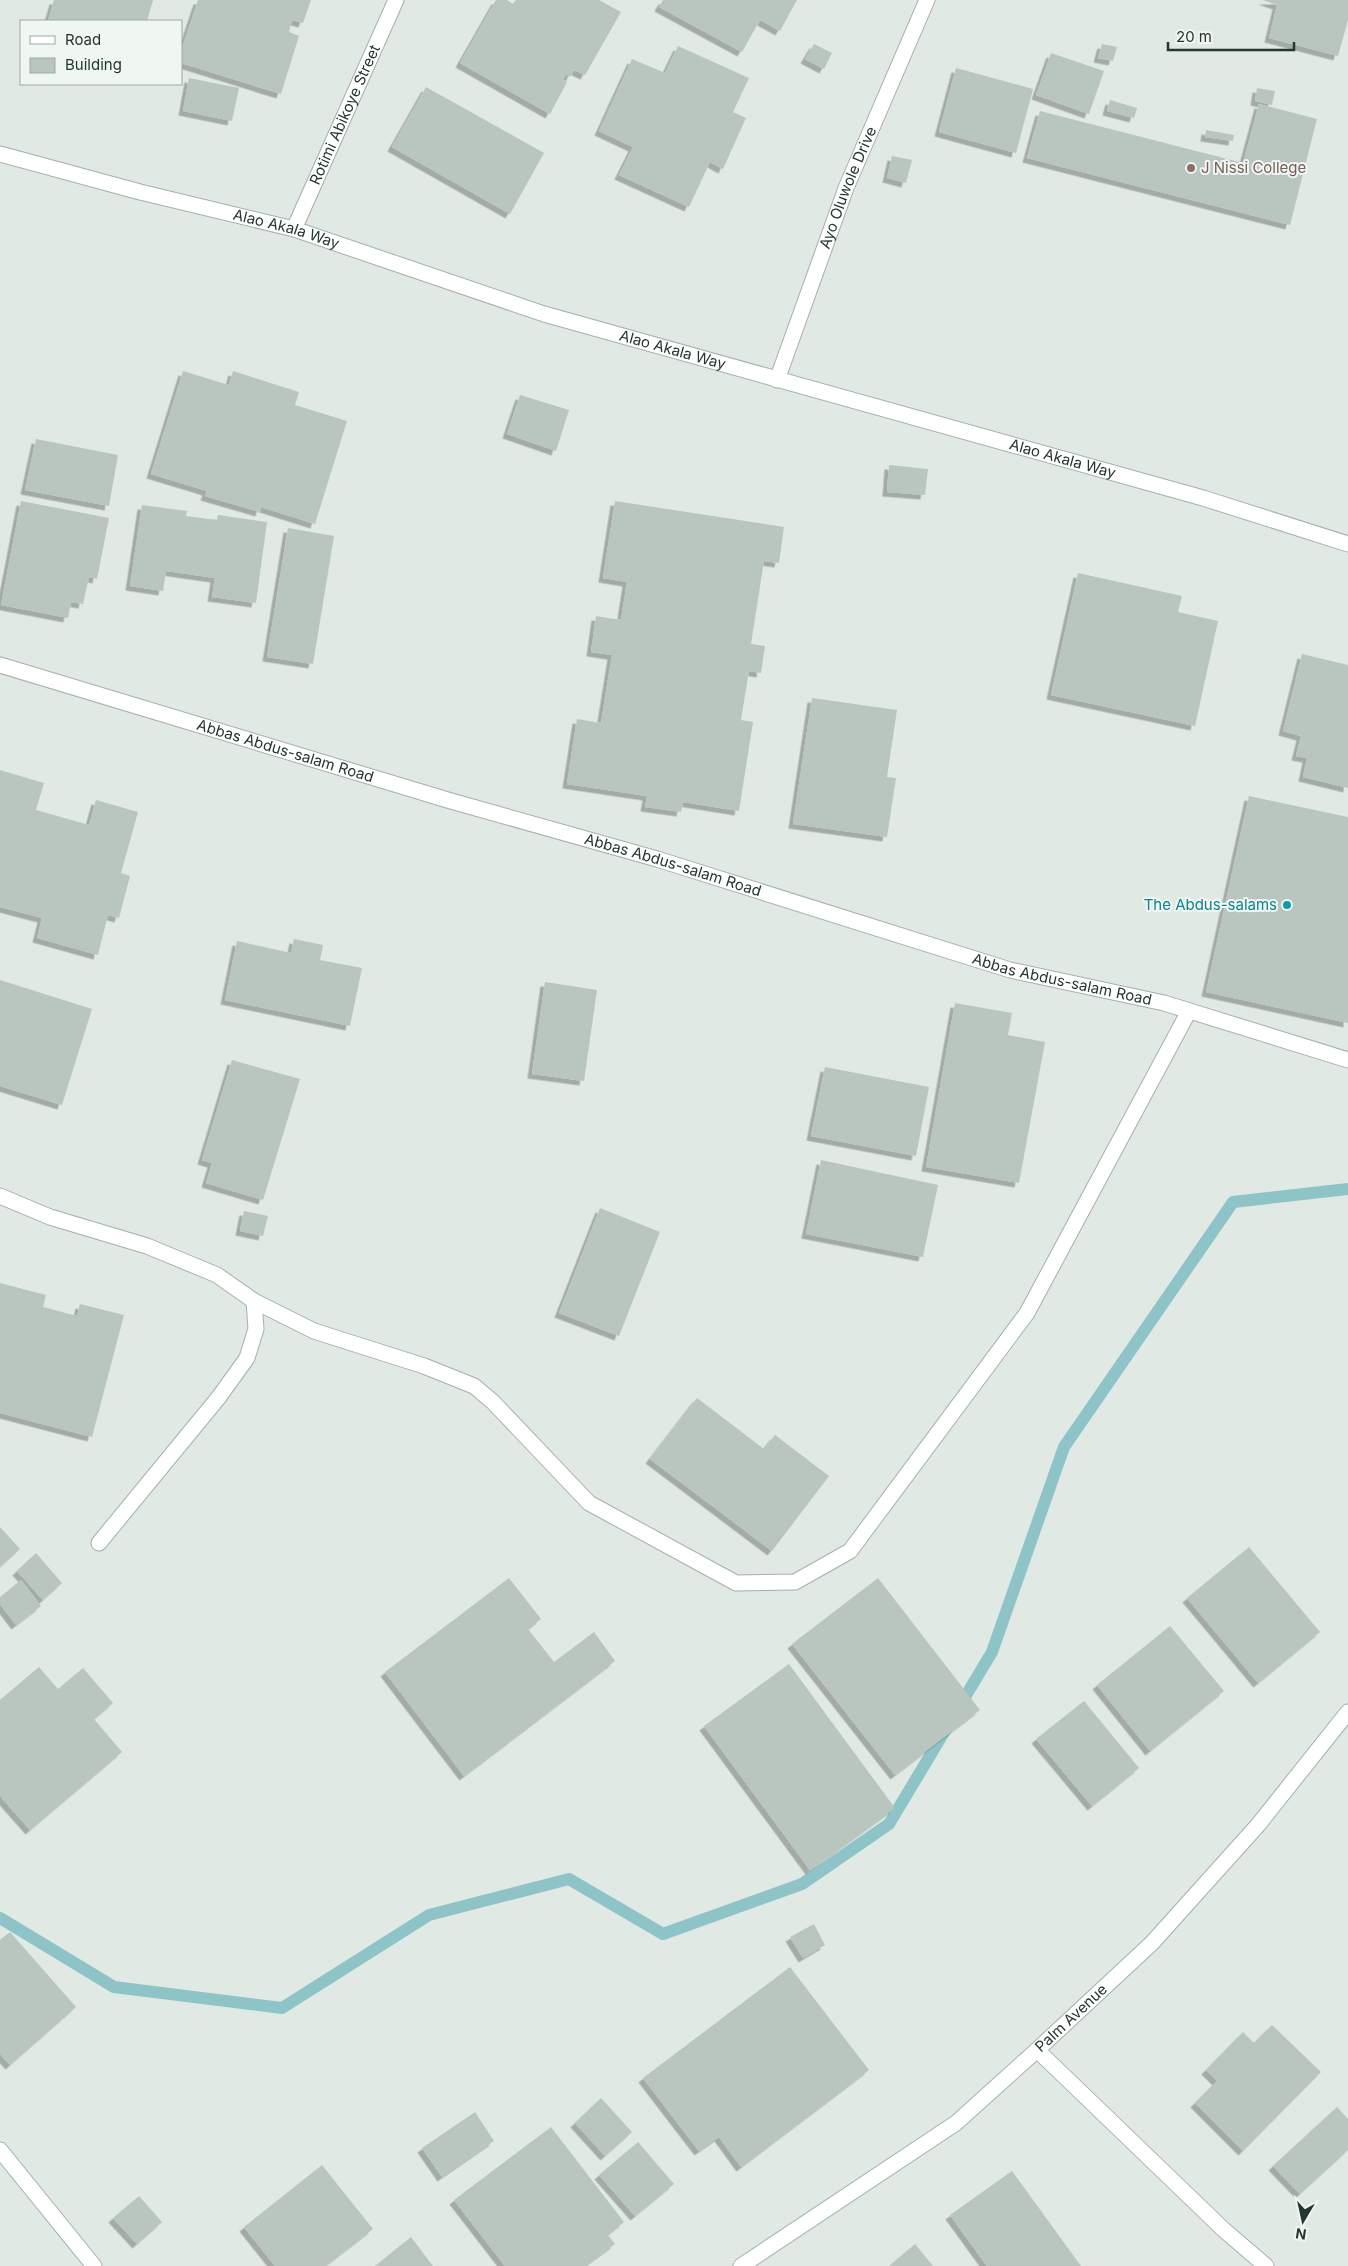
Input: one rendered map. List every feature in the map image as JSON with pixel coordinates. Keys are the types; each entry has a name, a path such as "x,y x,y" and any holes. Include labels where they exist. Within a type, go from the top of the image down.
{"street":[{"name":"Rotimi Abikoye Street","path":"294,229 396,0"},
{"name":"Ayo Oluwole Drive","path":"777,380 846,188 926,0"},
{"name":"Alao Akala Way","path":"0,154 140,192 294,229 544,314 1203,498 1348,544"},
{"name":"Abbas Abdus-salam Road","path":"0,665 451,801 657,859 1010,970 1164,1003 1348,1060"},
{"path":"0,1196 50,1217 147,1246 217,1275 254,1301 314,1331 352,1345 424,1366 474,1386 493,1402 589,1503 736,1583 795,1582 850,1551 1027,1313 1189,1011"},
{"path":"99,1543 219,1397 247,1358 256,1329 254,1301"},
{"name":"Palm Avenue","path":"741,2266 956,2123 1037,2050 1152,1943 1258,1826 1348,1712"},
{"path":"1037,2050 1224,2230 1266,2266"},
{"path":"0,2150 94,2266"}],"building":[{"path":"54,0 153,0 147,20 48,20"},
{"path":"198,0 311,0 303,23 292,20 289,32 299,36 281,94 182,63 182,48"},
{"path":"496,0 507,0 513,4 516,0 599,0 621,12 585,75 574,70 570,77 566,74 563,80 567,82 550,114 460,63"},
{"path":"663,0 797,0 780,31 760,20 742,52 659,7"},
{"path":"1263,0 1348,0 1348,20 1338,56 1269,38 1277,5"},
{"path":"814,44 832,53 824,69 805,59"},
{"path":"1102,44 1117,47 1113,61 1098,58"},
{"path":"678,46 749,78 733,112 746,118 723,169 710,162 689,207 619,175 633,147 599,131 632,59 665,73"},
{"path":"1051,53 1104,71 1089,114 1036,95"},
{"path":"956,68 1033,89 1016,153 939,132"},
{"path":"189,78 239,88 232,121 183,111"},
{"path":"426,87 544,153 510,214 392,147"},
{"path":"1257,88 1275,91 1272,105 1255,101"},
{"path":"1110,100 1137,108 1134,118 1107,111"},
{"path":"1259,104 1317,119 1290,225 1027,158 1040,111 1243,163"},
{"path":"1206,130 1234,135 1233,141 1205,137"},
{"path":"892,156 912,160 906,183 887,178"},
{"path":"183,371 229,385 233,371 299,392 295,405 347,421 315,524 261,507 260,512 205,496 207,491 151,474"},
{"path":"520,395 569,410 556,451 507,434"},
{"path":"36,439 118,455 109,506 25,490"},
{"path":"889,465 928,469 925,495 887,492"},
{"path":"21,501 109,518 97,579 89,577 83,604 71,602 68,618 1,605"},
{"path":"615,501 784,527 779,563 764,561 751,644 765,646 761,673 749,671 741,720 753,722 739,811 683,802 681,812 645,807 647,796 567,784 577,719 601,723 612,655 591,652 596,616 621,620 627,582 603,578"},
{"path":"142,505 187,511 186,516 217,520 218,515 267,522 256,603 212,597 215,578 166,571 163,591 130,586"},
{"path":"288,528 334,536 313,664 267,657"},
{"path":"1078,573 1182,596 1178,612 1218,621 1195,726 1051,695"},
{"path":"1302,654 1348,665 1348,788 1303,777 1307,758 1296,756 1301,736 1283,731"},
{"path":"812,698 897,710 887,777 896,778 887,837 793,824"},
{"path":"0,770 44,783 36,810 89,825 96,800 138,812 121,873 130,876 119,918 108,915 98,955 37,938 42,918 0,907"},
{"name":"The Abdus-salams","path":"1249,796 1348,817 1348,1023 1206,992"},
{"path":"294,939 323,945 320,960 362,968 350,1026 225,1000 237,941 291,953"},
{"path":"0,980 92,1009 62,1105 0,1086"},
{"path":"545,982 597,990 584,1081 532,1074"},
{"path":"955,1003 1012,1013 1008,1035 1045,1042 1019,1183 926,1167"},
{"path":"232,1060 300,1079 263,1200 206,1183 212,1163 202,1160"},
{"path":"825,1067 929,1087 916,1156 811,1136"},
{"path":"821,1160 938,1185 923,1257 806,1234"},
{"path":"600,1208 660,1232 619,1336 559,1313"},
{"path":"244,1211 268,1216 263,1236 240,1231"},
{"path":"0,1283 46,1295 43,1307 77,1316 80,1304 124,1315 92,1437 0,1413"},
{"path":"697,1398 764,1449 775,1435 829,1476 772,1551 650,1459"},
{"path":"0,1527 20,1549 0,1567"},
{"path":"1249,1547 1320,1632 1258,1683 1187,1598"},
{"path":"36,1553 62,1583 43,1600 17,1571"},
{"path":"509,1578 541,1619 528,1629 554,1662 594,1632 615,1661 464,1776 385,1672"},
{"path":"878,1578 980,1710 895,1775 792,1644"},
{"path":"21,1580 41,1606 16,1625 0,1604 0,1597"},
{"path":"1170,1626 1224,1691 1150,1751 1097,1685"},
{"path":"789,1664 895,1808 810,1870 704,1726"},
{"path":"39,1667 58,1689 83,1668 113,1703 94,1719 122,1752 30,1830 0,1796 0,1700"},
{"path":"1084,1701 1139,1768 1092,1806 1036,1739"},
{"path":"814,1924 825,1945 803,1958 790,1937"},
{"path":"10,1932 76,2007 10,2065 0,2054 0,1940"},
{"path":"790,1967 869,2070 741,2167 719,2137 699,2151 643,2078"},
{"path":"1272,2025 1321,2072 1243,2151 1195,2103 1217,2081 1206,2070 1243,2032 1254,2043"},
{"path":"601,2098 632,2132 605,2156 575,2123"},
{"path":"1337,2107 1348,2119 1348,2150 1300,2194 1273,2166"},
{"path":"475,2112 494,2141 442,2177 422,2148"},
{"path":"551,2127 624,2222 608,2235 615,2244 585,2266 505,2266 454,2200"},
{"path":"638,2142 674,2184 635,2216 599,2175"},
{"path":"322,2165 373,2229 325,2266 275,2266 244,2227"},
{"path":"1012,2171 1081,2266 987,2266 950,2215"},
{"path":"139,2196 162,2222 137,2244 113,2218"},
{"path":"411,2237 433,2266 375,2266"},
{"path":"915,2244 933,2266 889,2266"}],"waterway":[{"path":"959,1707 992,1652 1064,1447 1233,1202 1348,1189"},
{"path":"0,1918 114,1987 282,2008 429,1915 569,1879 663,1934 802,1884 889,1824 946,1729"}],"place":[{"name":"J Nissi College","path":"1191,168"},
{"name":"The Abdus-salams","path":"1287,905"}]}
